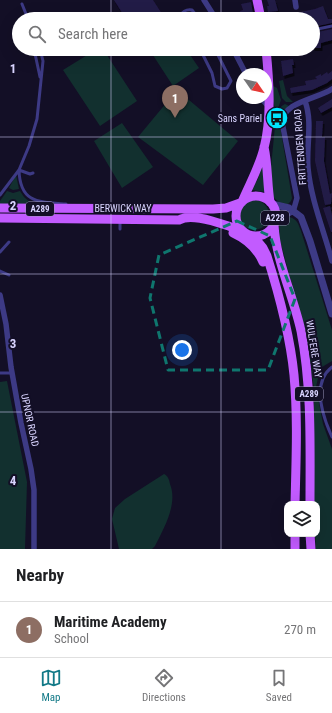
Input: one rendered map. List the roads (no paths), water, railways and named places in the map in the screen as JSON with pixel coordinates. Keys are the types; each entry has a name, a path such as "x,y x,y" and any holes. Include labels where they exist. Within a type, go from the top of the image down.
{"main road":[{"path":"257,0 259,12"},
{"name":"A228","path":"266,56 267,68"},
{"name":"A228","path":"264,147 268,165 267,183 271,203 276,215 274,224 266,233 260,236 253,236 243,232 238,225 236,211 253,180 264,147 268,106"},
{"name":"A228","path":"241,202 255,196 264,198 271,203"},
{"name":"BERWICK WAY","path":"0,208 213,209 226,208 241,202"},
{"name":"BERWICK WAY","path":"0,218 120,224 190,218 216,221 243,232"},
{"name":"A289","path":"179,220 215,226 236,235 252,245 258,252 262,261 283,318"},
{"name":"WULFERE WAY","path":"274,224 276,247 301,331 306,368 310,415 310,501"},
{"name":"A289","path":"253,236 263,248 267,256 283,318 294,375 296,438 295,501"},
{"path":"295,537 295,549"},
{"path":"310,537 311,549"}],"street":[{"path":"204,0 212,12"},
{"path":"295,0 296,8"},
{"path":"237,56 243,68"},
{"path":"274,224 283,216 292,211 297,202 282,121 285,112 290,107 332,89"},
{"name":"FRITTENDEN ROAD","path":"306,101 309,112 308,169 313,193 332,261"},
{"path":"271,203 289,208 299,215 304,223 332,314"},
{"path":"0,222 15,218"},
{"name":"UPNOR ROAD","path":"0,295 6,324 12,373 34,490 34,549"}],"lane":[{"path":"22,4 25,12"},
{"path":"182,12 187,9 194,12"},
{"path":"320,29 332,26"},
{"path":"36,56 41,81"},
{"path":"0,195 19,170 29,146 37,119 43,61 42,56"},
{"path":"204,56 212,73 215,86 222,90 228,88 231,81 218,56"},
{"path":"19,170 30,174 33,173"},
{"path":"19,170 21,186 29,197 48,203 77,205 80,208"},
{"path":"0,252 9,242"},
{"path":"0,271 9,275"},
{"path":"332,367 326,373 321,385 321,397 324,413 332,437"},
{"path":"0,373 12,373"}],"place":[{"name":"Maritime Academy","path":"175,118"},
{"name":"Sans Pariel","path":"277,118"}]}
